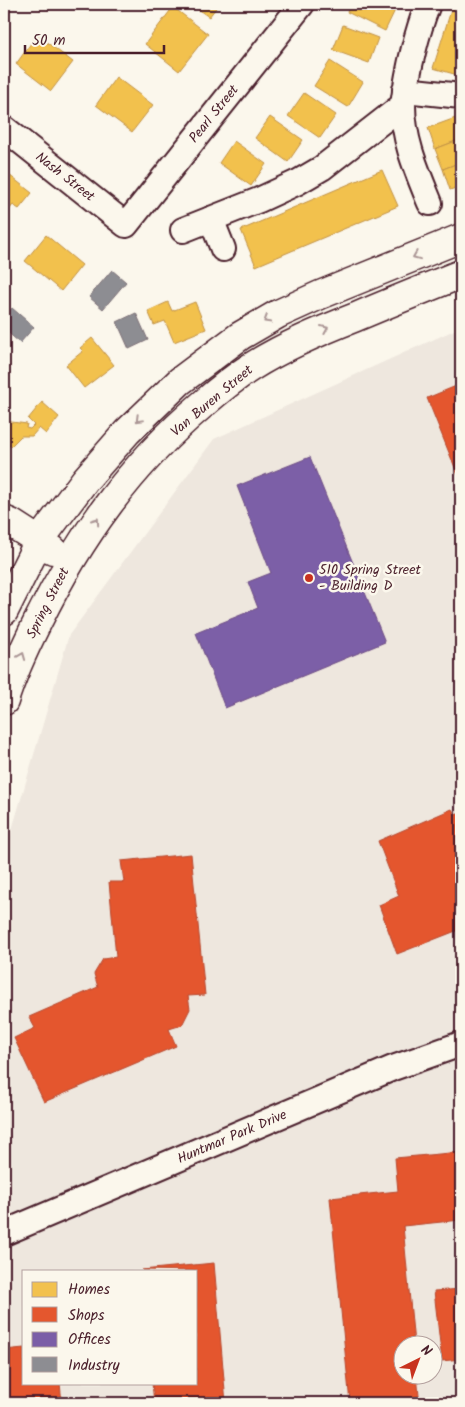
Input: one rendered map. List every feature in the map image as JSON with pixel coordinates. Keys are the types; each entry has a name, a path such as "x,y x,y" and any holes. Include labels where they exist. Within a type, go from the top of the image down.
{"main road":[{"path":"4,611 39,541 85,480 116,442 147,411 212,356 240,336 278,314 461,238"},
{"name":"Van Buren Street","path":"69,561 127,481 154,450 192,413 250,367 318,332 461,274"},
{"path":"4,520 69,561"},
{"name":"Spring Street","path":"4,701 29,640 69,561"}],"street":[{"name":"Pearl Street","path":"126,225 302,4"},
{"path":"428,4 419,26 404,98 403,123 409,150 430,203"},
{"path":"183,230 259,200 298,182 322,168 404,98 461,96"},
{"name":"Nash Street","path":"4,128 126,225"},
{"path":"212,220 223,249"},
{"name":"Huntmar Park Drive","path":"4,1233 393,1068 461,1044"}],"shaded area":[{"path":"461,327 461,1403 4,1403 4,857 69,635 214,439"}],"building: Homes":[{"path":"190,4 219,4 209,17"},
{"path":"351,4 392,4 397,6 385,31 347,12"},
{"path":"453,4 461,4 461,76 433,68"},
{"path":"173,7 208,34 179,71 145,44"},
{"path":"343,25 378,38 369,63 333,50"},
{"path":"37,35 73,62 51,91 16,64"},
{"path":"330,61 363,82 348,107 314,86"},
{"path":"116,77 153,105 132,132 96,105"},
{"path":"304,93 336,115 320,138 288,116"},
{"path":"461,116 461,139 435,149 428,128"},
{"path":"270,117 303,140 288,162 255,138"},
{"path":"461,139 461,162 443,169 435,149"},
{"path":"234,141 266,164 251,186 219,163"},
{"path":"461,162 461,186 450,190 443,169"},
{"path":"382,170 398,206 256,266 241,230"},
{"path":"4,171 32,193 19,209 13,205 4,216"},
{"path":"46,235 82,265 61,291 25,261"},
{"path":"168,302 172,311 195,302 206,329 174,342 165,321 154,325 148,311"},
{"path":"92,338 114,365 84,388 66,365 83,351 80,348"},
{"path":"42,402 59,417 46,434 39,428 32,436 21,436 11,446 4,445 4,421 27,424 26,428 30,429 34,425 28,419"}],"building: Shops":[{"path":"461,384 461,474 458,475 427,398"},
{"path":"452,809 455,814 461,812 461,929 397,954 379,905 399,896 378,841"},
{"path":"191,854 205,995 188,996 190,1009 182,1025 169,1029 176,1046 44,1102 14,1038 35,1028 29,1017 98,987 94,974 103,959 116,957 109,882 124,882 121,861"},
{"path":"461,1152 461,1220 403,1226 413,1334 392,1334 392,1384 418,1384 419,1396 403,1403 350,1403 330,1198 398,1191 395,1158"},
{"path":"214,1263 226,1403 154,1403 152,1384 198,1384 198,1270 142,1270"},
{"path":"461,1289 461,1359 442,1361 442,1334 439,1334 434,1291"},
{"path":"22,1348 22,1384 60,1384 62,1403 4,1403 4,1350"}],"building: Offices":[{"name":"510 Spring Street - Building D","path":"310,457 385,642 225,708 196,633 258,608 248,582 271,573 237,486"}],"building: Industry":[{"path":"112,270 126,282 103,309 89,297"},
{"path":"12,308 34,327 20,343 4,329 4,317"},
{"path":"136,313 148,340 129,349 117,322"}],"place":[{"name":"510 Spring Street - Building D","path":"309,578"}]}
